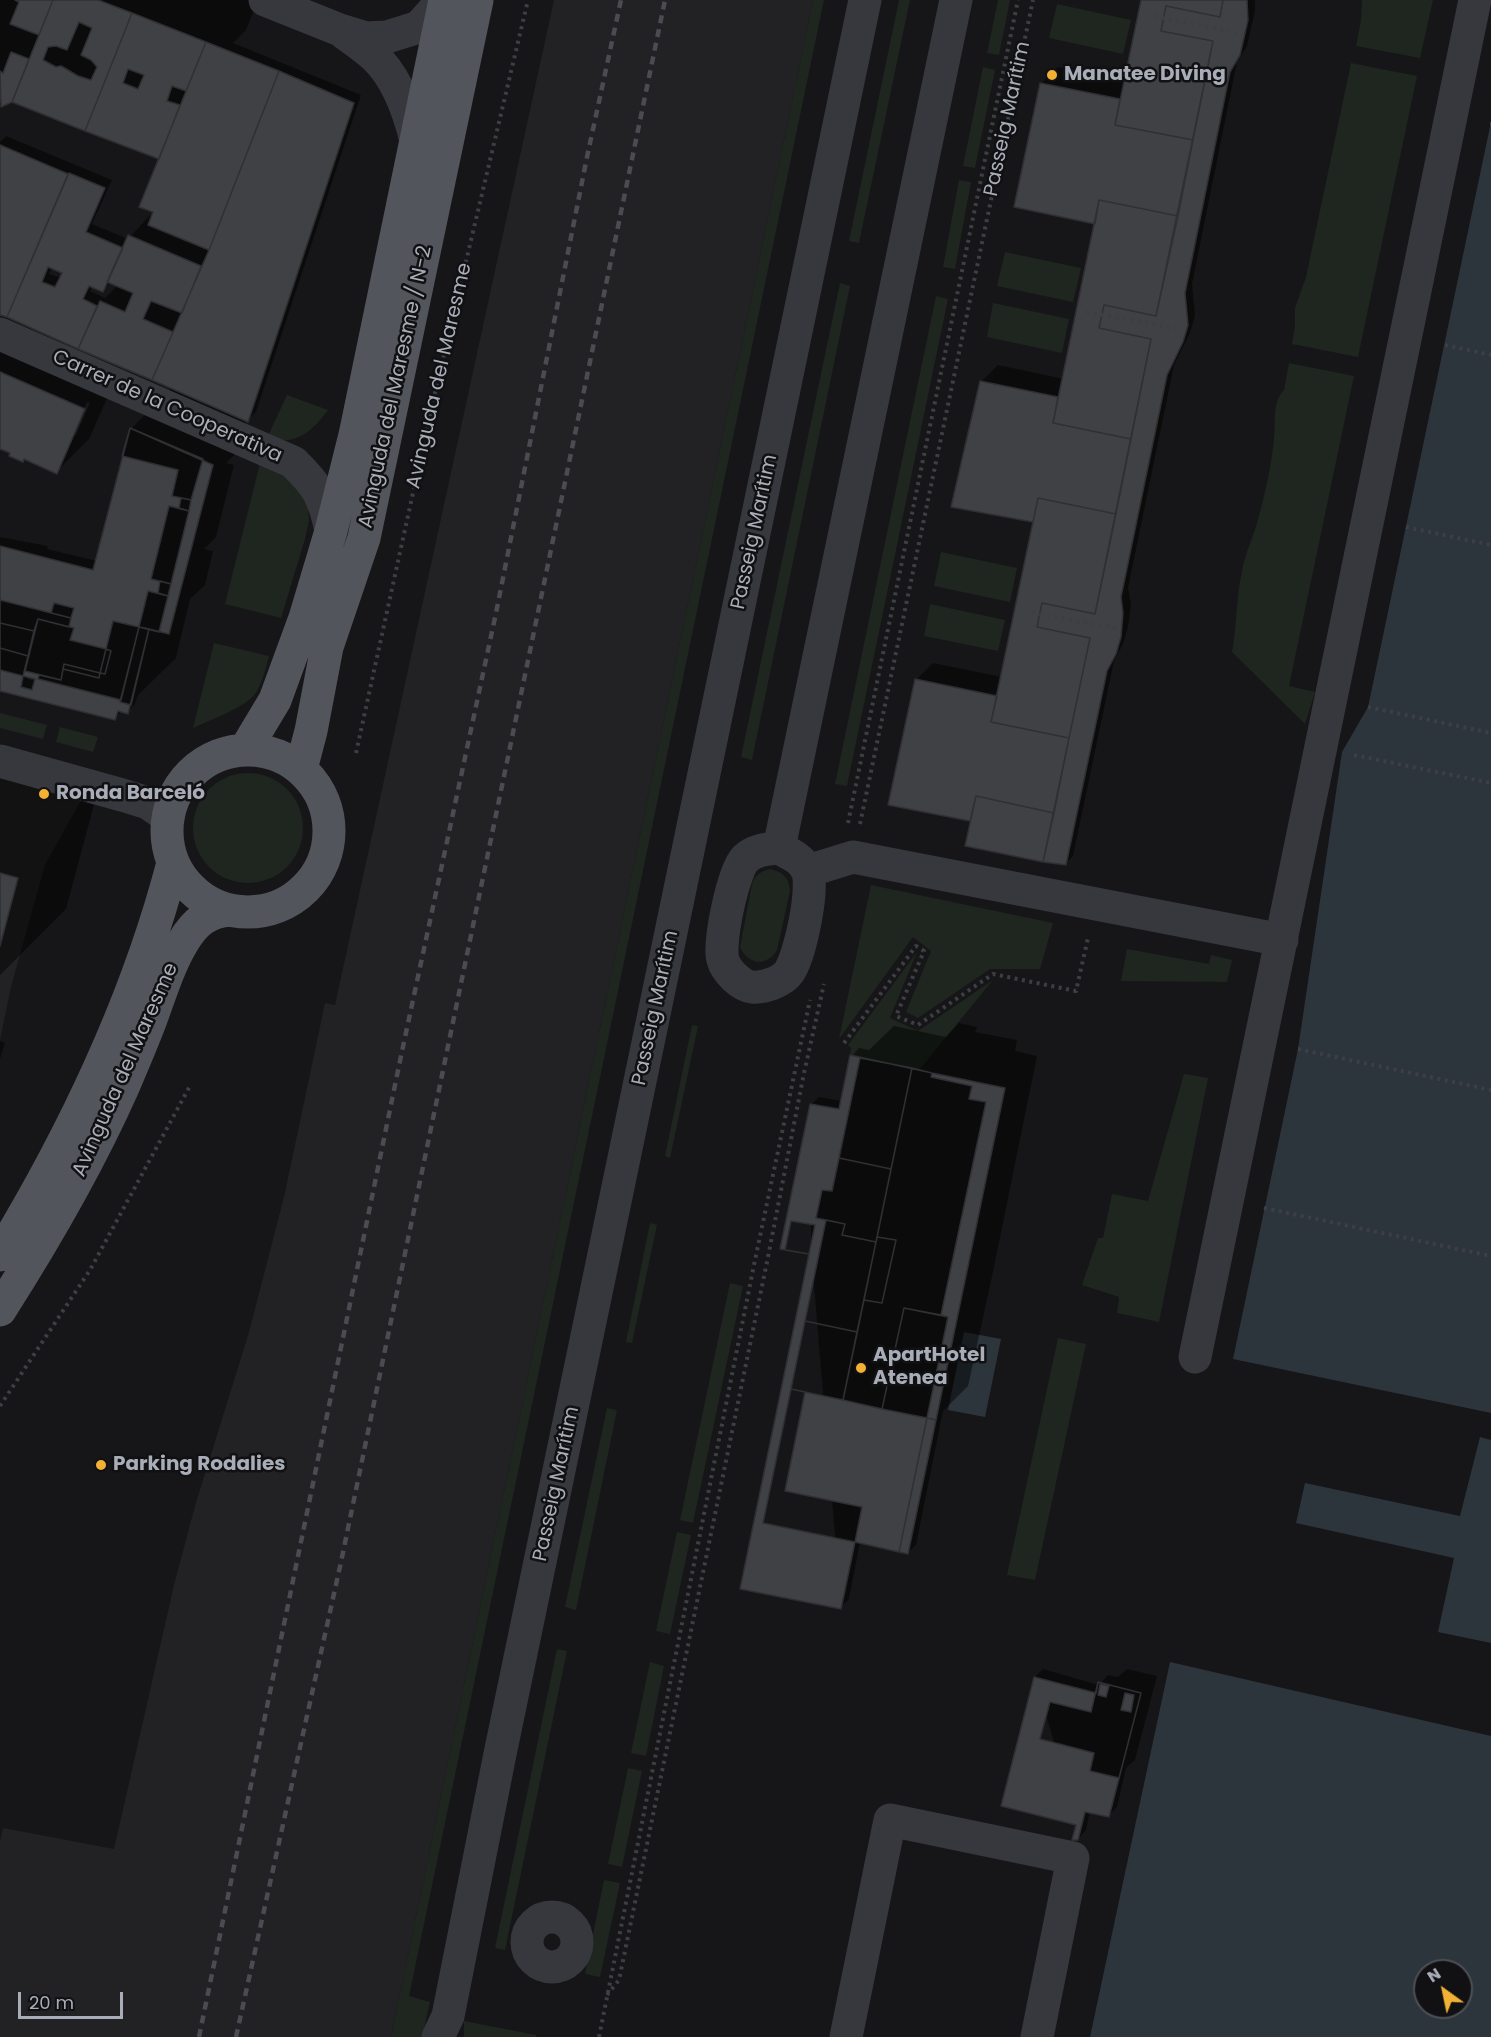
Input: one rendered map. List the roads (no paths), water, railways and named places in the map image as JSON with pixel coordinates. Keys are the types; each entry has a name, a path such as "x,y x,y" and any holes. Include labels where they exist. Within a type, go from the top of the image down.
{"main road":[{"name":"Avinguda del Maresme / N-2","path":"245,750 275,700 305,618 331,531 355,435 444,0"},
{"name":"Avinguda del Maresme / N-2","path":"301,769 311,731 327,647 364,538 477,0"},
{"path":"245,750 265,752 285,758 301,769 316,785 325,804 330,825 328,847 321,867 309,885 292,899 273,909 251,912 230,910 212,904 196,893 173,863 167,836 168,817 175,796 187,778 204,764 223,754 245,750"},
{"name":"Avinguda del Maresme","path":"0,1255 75,1118 110,1043 157,921 173,863"},
{"name":"Avinguda del Maresme","path":"0,1310 67,1200 102,1131 146,1034 169,972 184,941 199,921 213,912 230,910"}],"street":[{"path":"265,0 366,38 387,37 419,27 444,0"},
{"name":"Passeig Marítim","path":"446,2030 507,1720 865,0"},
{"path":"779,848 956,0"},
{"path":"1195,1357 1475,0"},
{"path":"340,30 384,66 400,94 412,123 416,141"},
{"name":"Carrer de la Cooperativa","path":"0,334 293,462 310,478 321,494 331,531"},
{"path":"0,761 148,803 168,817"},
{"path":"808,871 850,844 1096,904 1282,940"},
{"path":"779,848 799,858 808,871 810,894 797,952 788,973 772,985 751,987 739,981 723,961 722,939 736,874 746,859 753,854 760,850 779,848"},
{"path":"846,2037 890,1820 1073,1858 1037,2037"}],"railway":[{"path":"199,2037 401,1056 496,613 587,157 621,0"},
{"path":"236,2037 341,1562 665,0"}],"place":[{"name":"Manatee Diving","path":"1052,75"},
{"name":"Ronda Barceló","path":"44,794"},
{"name":"ApartHotel Atenea","path":"861,1368"},
{"name":"Parking Rodalies","path":"101,1465"}]}
